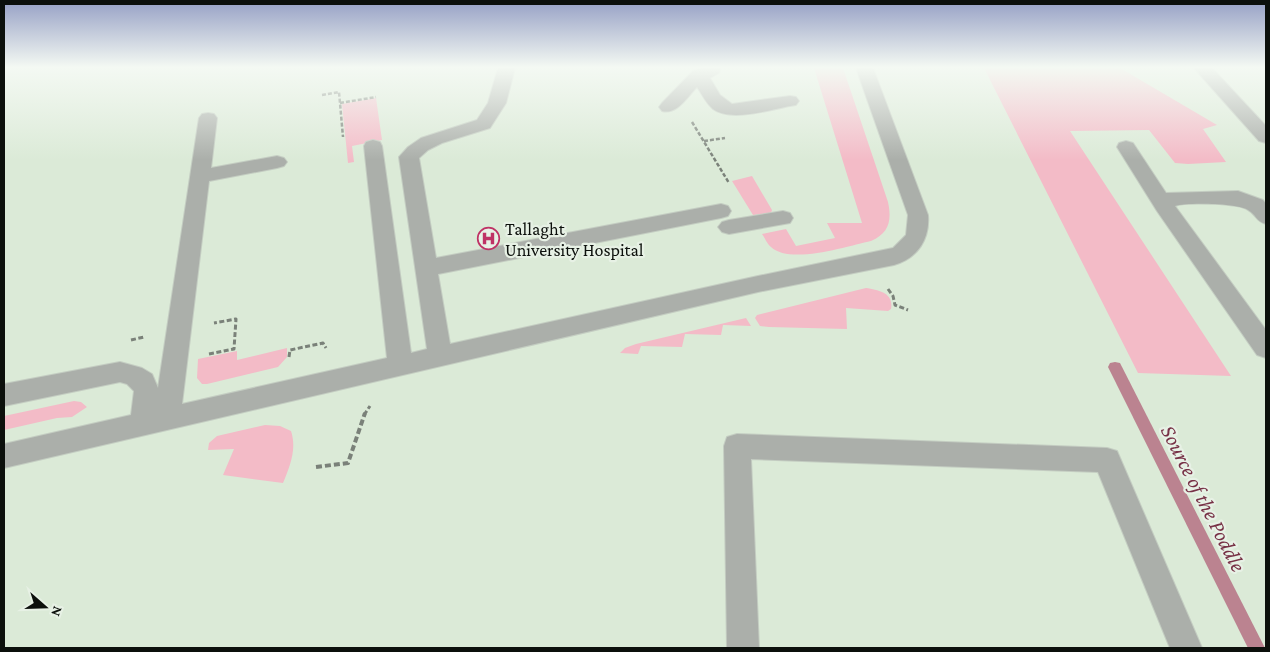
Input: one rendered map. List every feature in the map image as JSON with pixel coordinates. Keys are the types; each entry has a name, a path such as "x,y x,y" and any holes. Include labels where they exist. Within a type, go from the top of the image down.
{"lane":[{"path":"440,356 409,157 417,147 430,141 477,127 484,122 499,98"},
{"path":"673,102 676,98"},
{"path":"714,98 718,105 724,109 733,110 790,101"},
{"path":"4,456 440,356 808,274 894,257 906,251 916,239 919,228 918,215 875,98"},
{"path":"1231,98 1266,135"},
{"path":"167,418 208,118"},
{"path":"372,146 400,365"},
{"path":"1126,147 1164,206 1266,348"},
{"path":"200,176 277,162"},
{"path":"1164,206 1171,198 1238,198 1256,205 1266,217"},
{"path":"427,268 725,219 751,223 783,218"},
{"path":"4,395 120,372 133,375 143,381 147,391 143,423"},
{"path":"743,648 737,446 1108,460 1186,648"}],"path":[{"path":"340,103 367,98"},
{"path":"673,102 751,223"},
{"path":"130,340 236,319 234,349 201,356"},
{"path":"288,360 290,350 323,343 326,350"}],"shaded area":[{"path":"4,98 1266,98 1266,648 4,648"},
{"path":"376,98 382,140 352,146 354,162 348,163 342,104"},
{"path":"823,98 853,98 888,202 890,215 888,226 882,234 871,241 820,253 805,254 780,252 767,243 762,234 786,229 796,246 835,238 827,223 862,223"},
{"path":"999,98 1172,98 1217,125 1203,129 1226,162 1175,163 1149,130 1070,131 1231,376 1138,373"},
{"path":"752,176 772,210 771,213 753,215 732,181"},
{"path":"866,288 885,293 890,299 891,309 888,311 846,308 847,329 760,326 755,318 757,315"},
{"path":"746,318 751,326 723,325 721,335 685,334 682,347 641,346 638,354 620,353 625,348 636,344"},
{"path":"287,348 287,357 278,367 207,384 202,384 197,378 198,359 237,351 237,360"},
{"path":"74,401 81,402 87,407 72,417 57,418 4,430 4,416"},
{"path":"265,425 280,426 291,431 293,451 283,483 223,475 234,449 208,450 209,443 217,436"}],"waterway":[{"name":"Source of the Poddle","path":"1115,367 1257,648"}],"place":[{"name":"Tallaght University Hospital","path":"489,239"}]}
